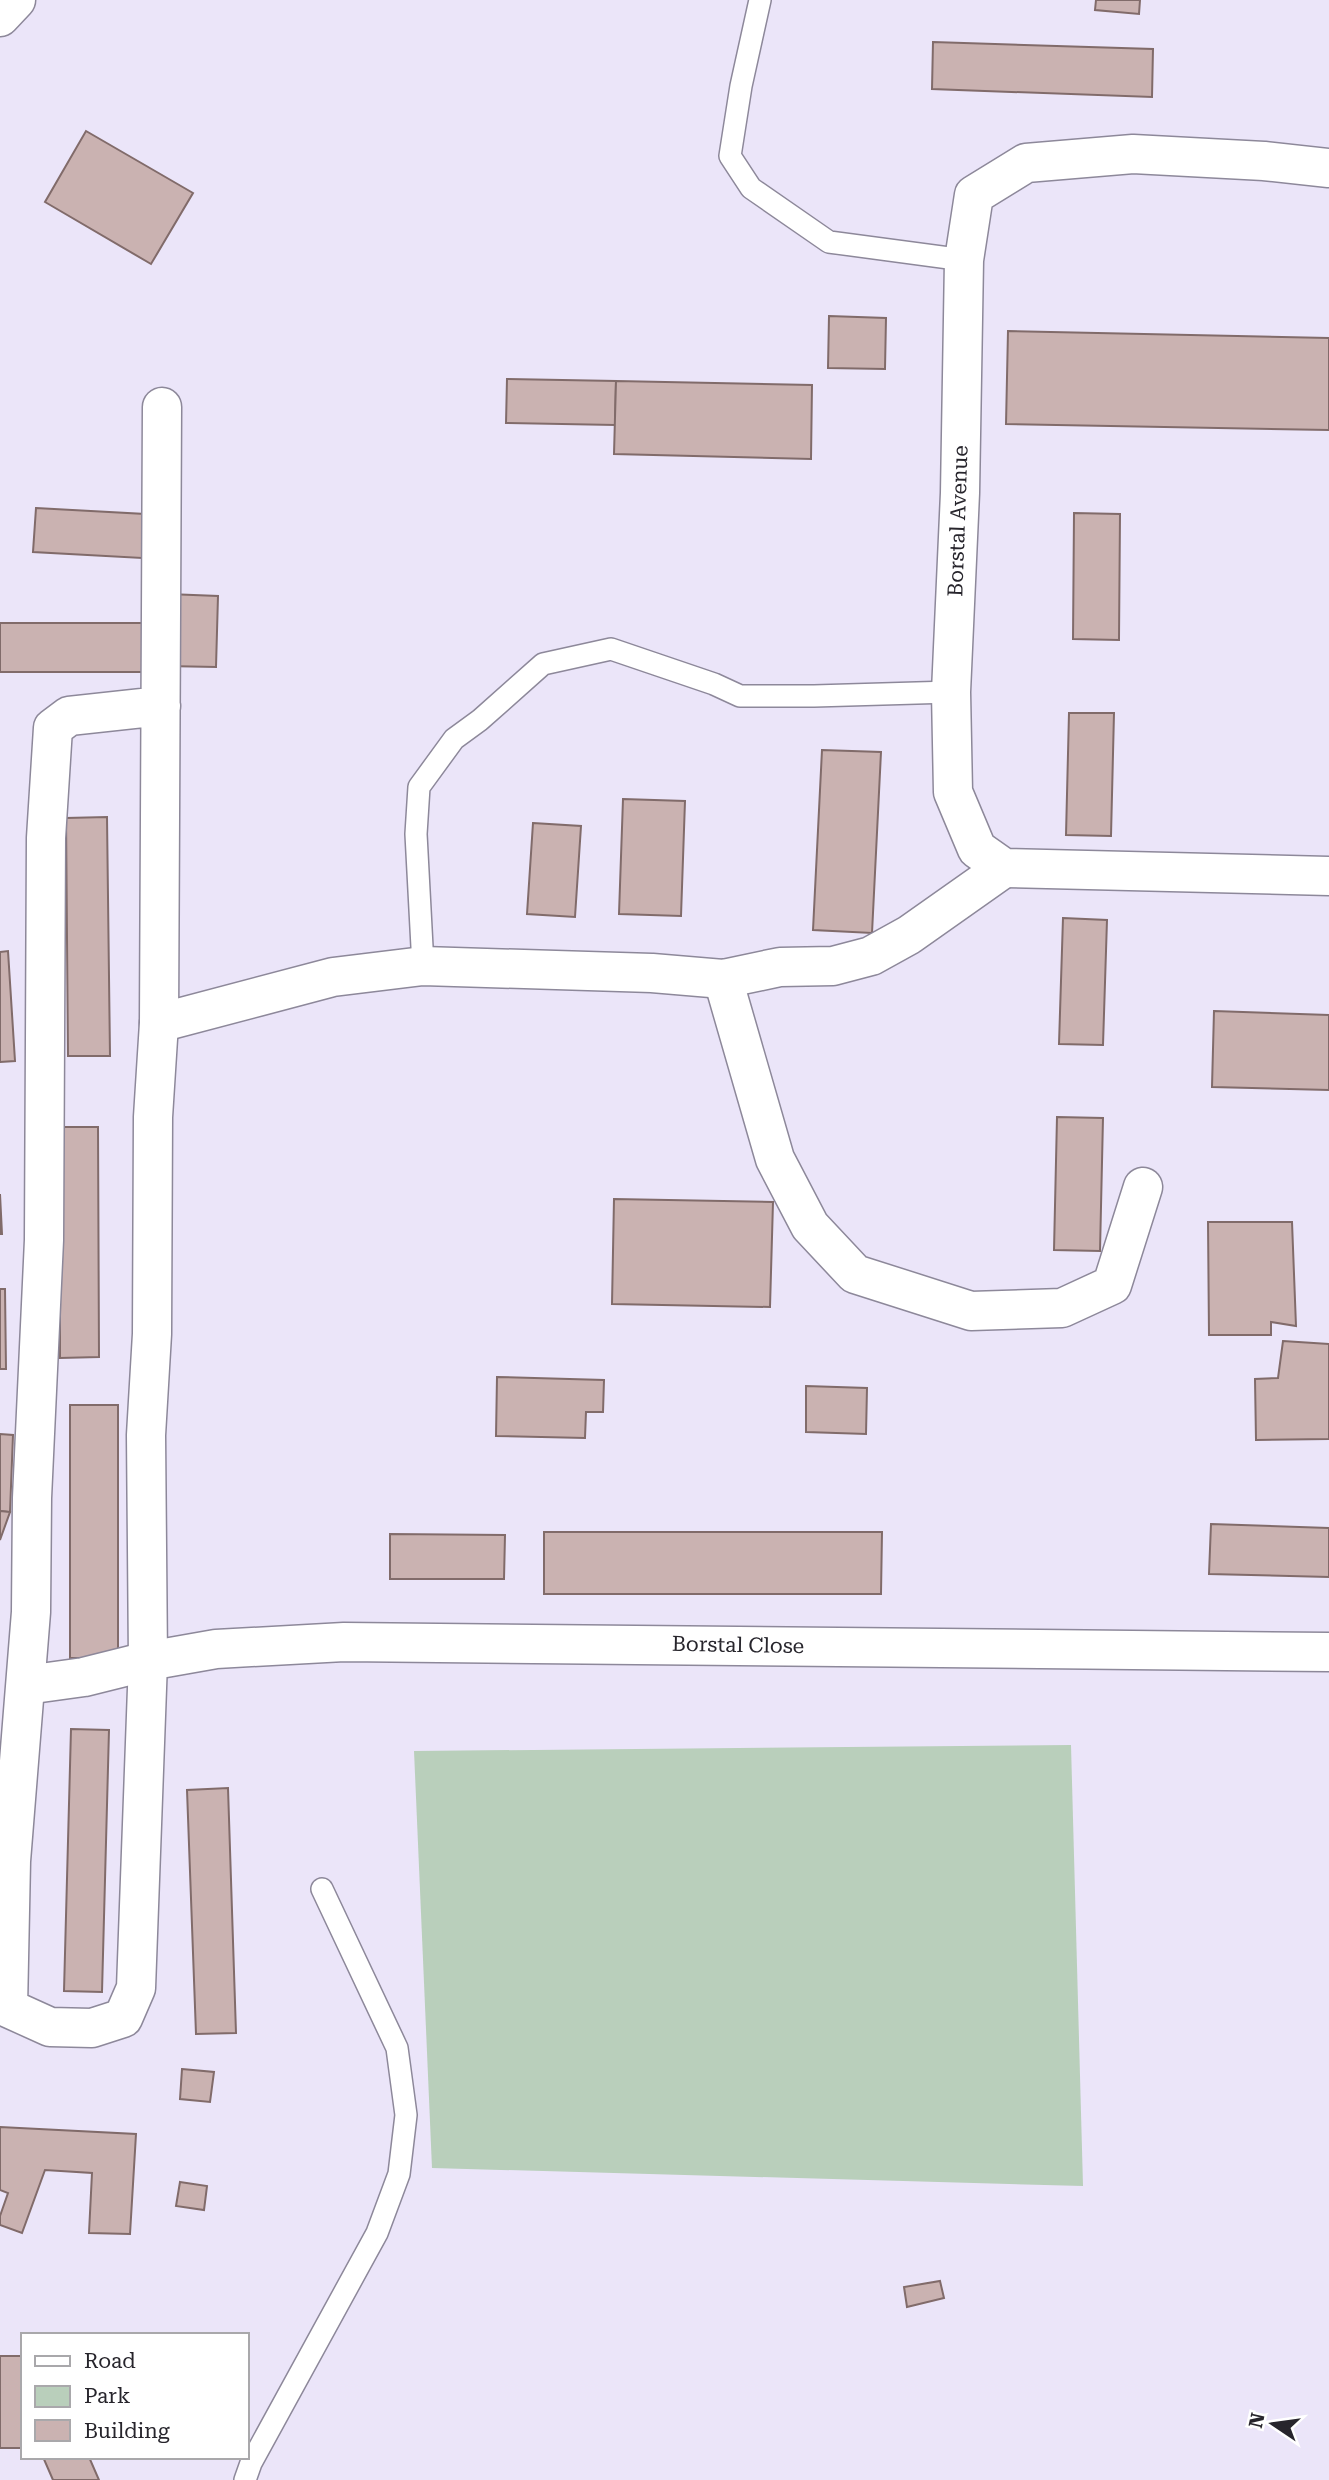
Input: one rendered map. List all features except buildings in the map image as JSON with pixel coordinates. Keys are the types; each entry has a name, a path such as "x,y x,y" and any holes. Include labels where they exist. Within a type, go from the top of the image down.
{"street":[{"path":"0,17 16,0"},
{"name":"Borstal Avenue","path":"1003,868 976,849 953,792 951,692 960,493 964,260 974,195 1026,163 1133,154 1264,161 1329,168"},
{"path":"161,706 69,716 53,728 46,838 44,1240 32,1498 31,1612 11,1860 8,2008 50,2026 92,2028 123,2018 136,1988 148,1661 146,1435 152,1334 153,1117 159,1023 161,706 162,407"},
{"path":"159,1023 333,976 424,966 652,973 723,979 780,967 833,966 871,956 909,935 1003,868 1329,876"},
{"path":"723,979 775,1158 810,1226 855,1274 971,1311 1062,1308 1112,1285 1143,1187"},
{"name":"Borstal Close","path":"26,1685 84,1677 148,1661 216,1649 344,1642 1329,1652"}],"lane":[{"path":"760,0 741,86 730,156 751,188 829,242 964,260"},
{"path":"424,966 416,834 419,787 454,739 480,720 543,664 611,649 714,684 740,696 951,692"},
{"path":"245,2480 251,2463 377,2233 399,2174 406,2115 397,2048 322,1889"}],"green space":[{"path":"1071,1745 1083,2186 432,2168 414,1751"}]}
